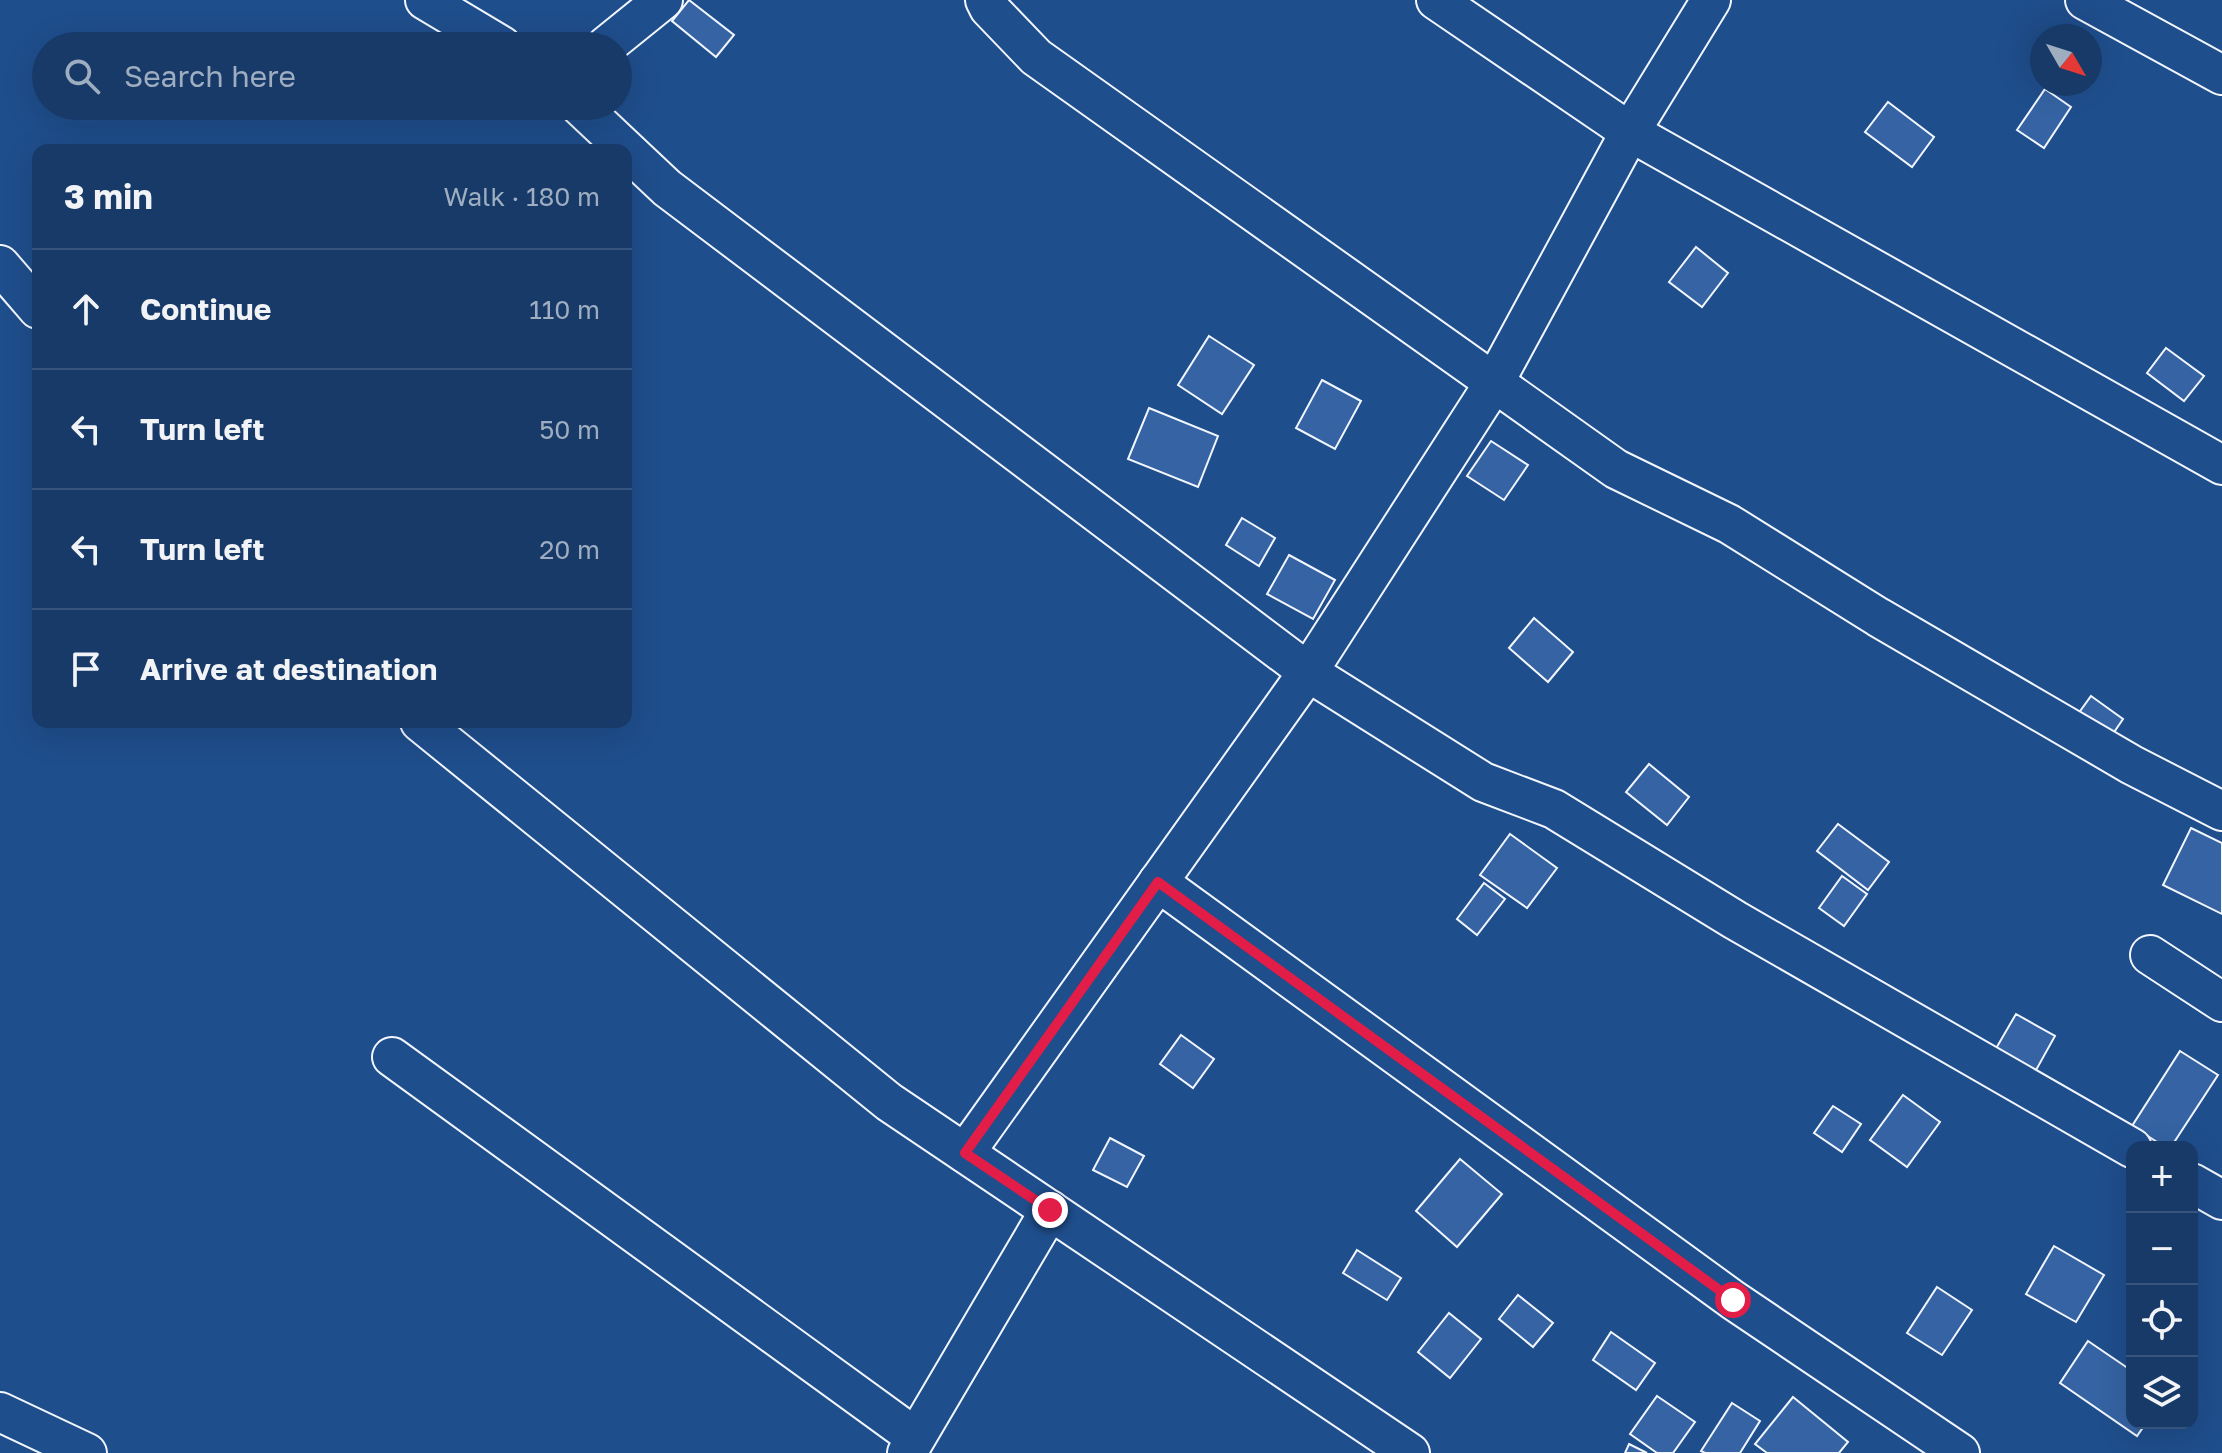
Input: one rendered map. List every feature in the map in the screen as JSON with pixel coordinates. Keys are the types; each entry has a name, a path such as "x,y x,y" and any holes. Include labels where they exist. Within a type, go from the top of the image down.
{"street":[{"path":"425,0 479,32"},
{"path":"623,32 663,0"},
{"path":"985,0 1036,57 1616,469 1729,524 1878,617 2132,765 2222,811"},
{"path":"1436,0 1630,132 2222,465"},
{"path":"965,1153 1308,672 1494,383 1630,132 1711,0"},
{"path":"2085,0 2222,75"},
{"path":"595,120 620,144"},
{"path":"632,155 667,188 1308,672 1483,782 1554,809 1735,920 2126,1145"},
{"path":"0,265 32,302"},
{"path":"427,728 889,1102 1410,1453"},
{"path":"1158,882 1733,1300 1960,1453"},
{"path":"2150,955 2222,1002"},
{"path":"392,1057 911,1445 1050,1210"},
{"path":"2198,1186 2222,1200"},
{"path":"0,1412 87,1453"}],"building":[{"path":"689,0 734,35 716,57 672,21"},
{"path":"2040,96 2055,96 2071,107 2044,148 2017,130"},
{"path":"1888,102 1934,137 1912,167 1865,132"},
{"path":"1696,247 1728,273 1702,307 1669,282"},
{"path":"1209,336 1254,365 1222,414 1178,385"},
{"path":"2166,348 2204,376 2184,401 2147,373"},
{"path":"1322,380 1361,401 1335,449 1296,428"},
{"path":"1149,408 1218,436 1198,487 1128,459"},
{"path":"1491,441 1528,465 1504,500 1467,476"},
{"path":"1242,518 1275,538 1259,566 1226,545"},
{"path":"1289,555 1335,580 1313,619 1267,594"},
{"path":"1534,618 1573,652 1548,682 1509,648"},
{"path":"2091,696 2123,719 2106,744 2073,721"},
{"path":"1649,764 1689,797 1667,825 1626,792"},
{"path":"1838,824 1889,862 1868,890 1817,851"},
{"path":"2191,828 2222,843 2222,914 2163,885"},
{"path":"1510,834 1557,868 1527,908 1480,875"},
{"path":"1842,876 1867,894 1844,926 1819,908"},
{"path":"1484,883 1505,899 1477,935 1457,919"},
{"path":"2016,1014 2055,1036 2031,1079 1991,1057"},
{"path":"1181,1035 1214,1059 1193,1088 1160,1064"},
{"path":"2180,1051 2218,1075 2175,1141 2156,1141 2132,1126"},
{"path":"1903,1095 1940,1122 1907,1167 1870,1140"},
{"path":"1833,1106 1861,1124 1842,1152 1814,1133"},
{"path":"1110,1138 1144,1156 1127,1187 1093,1170"},
{"path":"1460,1159 1502,1194 1457,1247 1416,1211"},
{"path":"2054,1246 2104,1275 2076,1322 2026,1294"},
{"path":"1357,1250 1401,1278 1387,1300 1343,1273"},
{"path":"1937,1287 1972,1310 1942,1355 1907,1333"},
{"path":"1518,1295 1553,1323 1533,1347 1499,1319"},
{"path":"1449,1313 1481,1339 1450,1378 1418,1352"},
{"path":"1611,1332 1655,1363 1636,1390 1593,1360"},
{"path":"2088,1341 2126,1367 2126,1428 2060,1383"},
{"path":"1657,1396 1695,1422 1673,1453 1657,1453 1630,1434"},
{"path":"1793,1397 1848,1442 1839,1453 1767,1453 1755,1444"},
{"path":"1732,1403 1760,1421 1740,1453 1701,1451"},
{"path":"2127,1429 2142,1429 2137,1436"},
{"path":"1629,1444 1647,1453 1625,1453"}],"route":[{"path":"1050,1210 965,1153 1158,882 1733,1300"}]}
